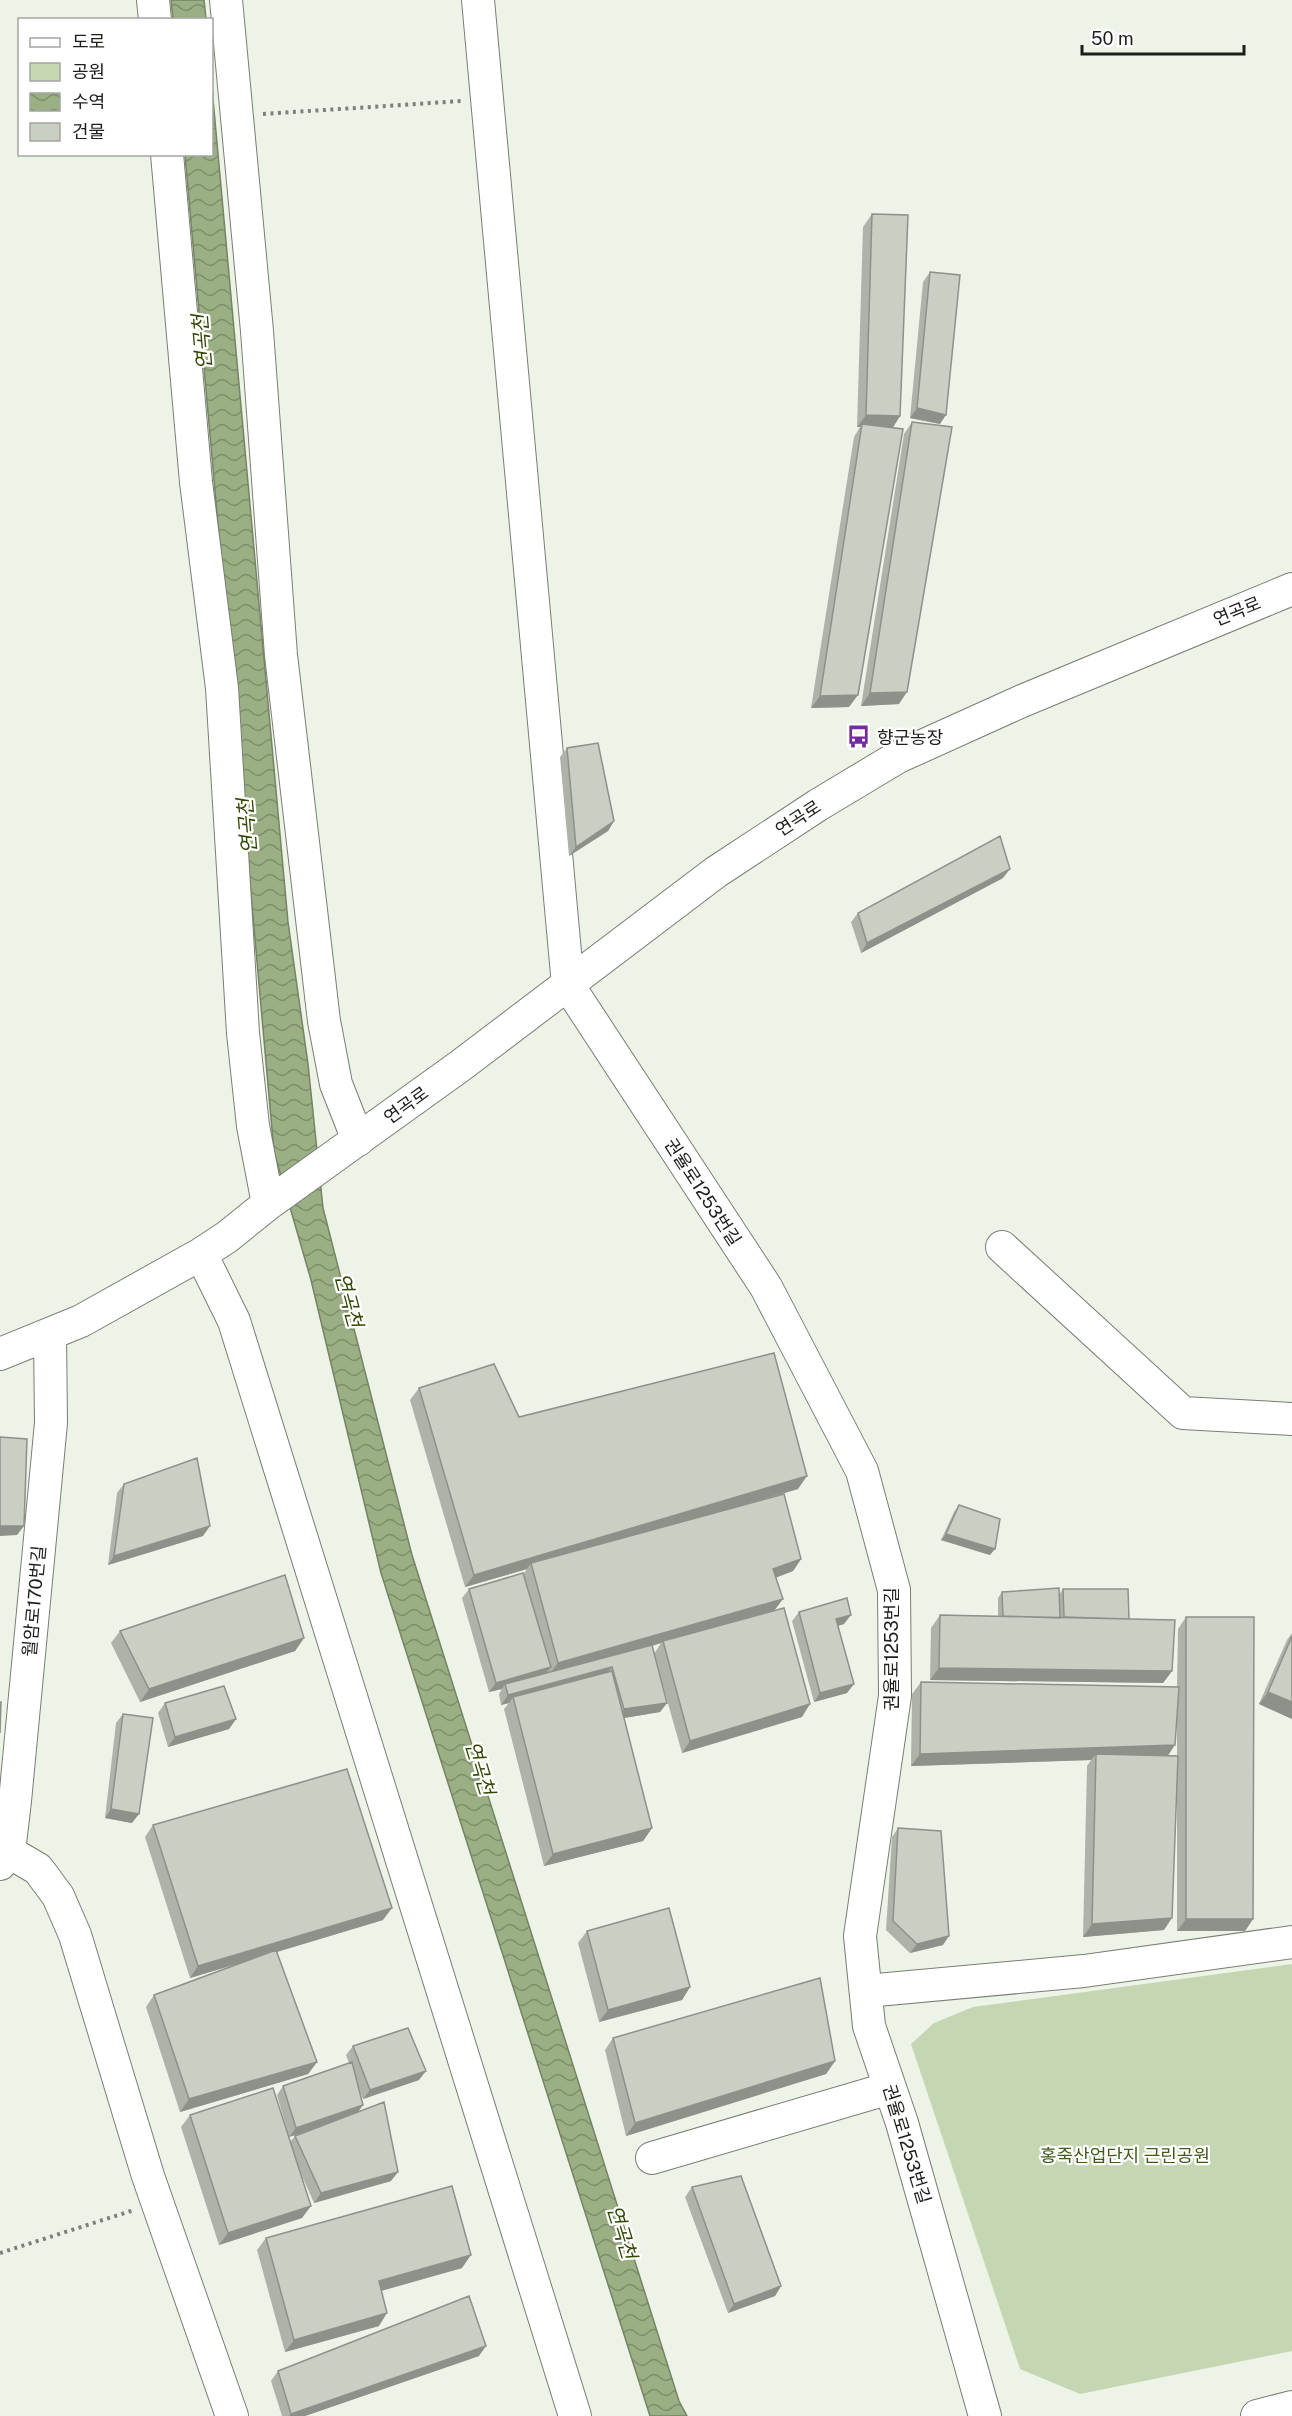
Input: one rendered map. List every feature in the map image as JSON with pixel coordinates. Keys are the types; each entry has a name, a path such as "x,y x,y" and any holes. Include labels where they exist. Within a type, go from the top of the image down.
{"street":[{"path":"153,0 154,18"},
{"path":"226,0 257,331 281,656 324,1021 336,1084 358,1140"},
{"path":"478,0 568,985"},
{"path":"0,1354 91,1316 201,1254 227,1237 268,1204 254,1126 243,1033 222,688 196,482 167,156"},
{"name":"연곡로","path":"268,1204 568,985 716,872 898,757 1022,701 1292,589"},
{"name":"권율로1253번길","path":"568,985 766,1287 861,1471 894,1590 895,1696 860,1936 869,2026 890,2088 985,2416"},
{"path":"1002,1247 1183,1413 1292,1419"},
{"path":"201,1254 234,1321 575,2416"},
{"name":"월암로170번길","path":"4,1858 51,1423 50,1334"},
{"path":"4,1858 38,1869 58,1896 75,1935 158,2203 232,2416"},
{"path":"866,1991 1084,1971 1292,1941"},
{"path":"652,2158 890,2088"},
{"path":"1257,2416 1292,2407"}],"path":[{"path":"237,116 487,99"},
{"path":"0,2253 158,2203"}],"green space":[{"name":"홍죽산업단지 근린공원","path":"1292,1964 1292,2351 1080,2394 1020,2369 911,2044 934,2023 973,2007"}],"water":[{"path":"171,0 204,0 206,18 173,18"},
{"name":"연곡천","path":"213,99 288,922 308,1064 323,1208 412,1555 679,2401 687,2416 650,2416 381,1573 311,1280 274,1152 185,156 213,156"}],"building":[{"path":"872,214 908,215 900,416 866,415"},
{"path":"930,272 960,275 946,415 917,408"},
{"path":"912,422 952,427 907,692 870,693"},
{"path":"862,424 903,429 858,695 820,696"},
{"path":"598,743 614,821 576,847 567,748"},
{"path":"1000,836 1010,869 867,943 858,913"},
{"path":"774,1353 807,1476 474,1575 419,1388 494,1364 519,1417"},
{"path":"0,1437 27,1439 24,1526 0,1526"},
{"path":"197,1458 210,1526 114,1556 124,1484"},
{"path":"784,1494 801,1559 773,1569 783,1599 558,1663 531,1563"},
{"path":"959,1505 1000,1519 995,1549 946,1534"},
{"path":"523,1573 551,1667 496,1683 469,1589"},
{"path":"285,1575 304,1638 149,1689 120,1631"},
{"path":"1059,1588 1060,1618 1003,1616 1002,1592"},
{"path":"1063,1589 1128,1589 1129,1619 1064,1617"},
{"path":"847,1598 851,1615 836,1619 854,1684 820,1693 799,1612"},
{"path":"784,1608 810,1704 690,1741 663,1641"},
{"path":"940,1615 1175,1620 1172,1671 939,1668"},
{"path":"1186,1617 1254,1617 1253,1919 1186,1919"},
{"path":"1292,1636 1292,1702 1268,1692"},
{"path":"652,1645 667,1703 624,1709 612,1667 508,1695 505,1684"},
{"path":"612,1671 652,1828 553,1854 513,1697"},
{"path":"921,1682 1179,1687 1175,1745 920,1754"},
{"path":"224,1686 236,1719 175,1737 165,1703"},
{"path":"123,1714 153,1718 139,1814 111,1809"},
{"path":"1096,1754 1178,1756 1172,1918 1092,1924"},
{"path":"347,1769 392,1908 198,1966 153,1825"},
{"path":"898,1828 941,1831 949,1936 917,1944 893,1921"},
{"path":"669,1908 690,1987 608,2010 587,1931"},
{"path":"276,1950 317,2062 189,2099 154,1995"},
{"path":"820,1978 835,2061 635,2123 613,2038"},
{"path":"408,2028 426,2071 370,2090 353,2046"},
{"path":"352,2062 363,2105 296,2128 283,2086"},
{"path":"273,2088 311,2206 228,2233 190,2115"},
{"path":"384,2102 398,2172 321,2193 295,2136"},
{"path":"741,2176 781,2286 734,2304 692,2187"},
{"path":"452,2186 471,2255 379,2281 387,2313 294,2340 266,2238"},
{"path":"469,2296 486,2346 291,2414 278,2371"}],"place":[{"name":"향군농장","path":"859,737"}]}
